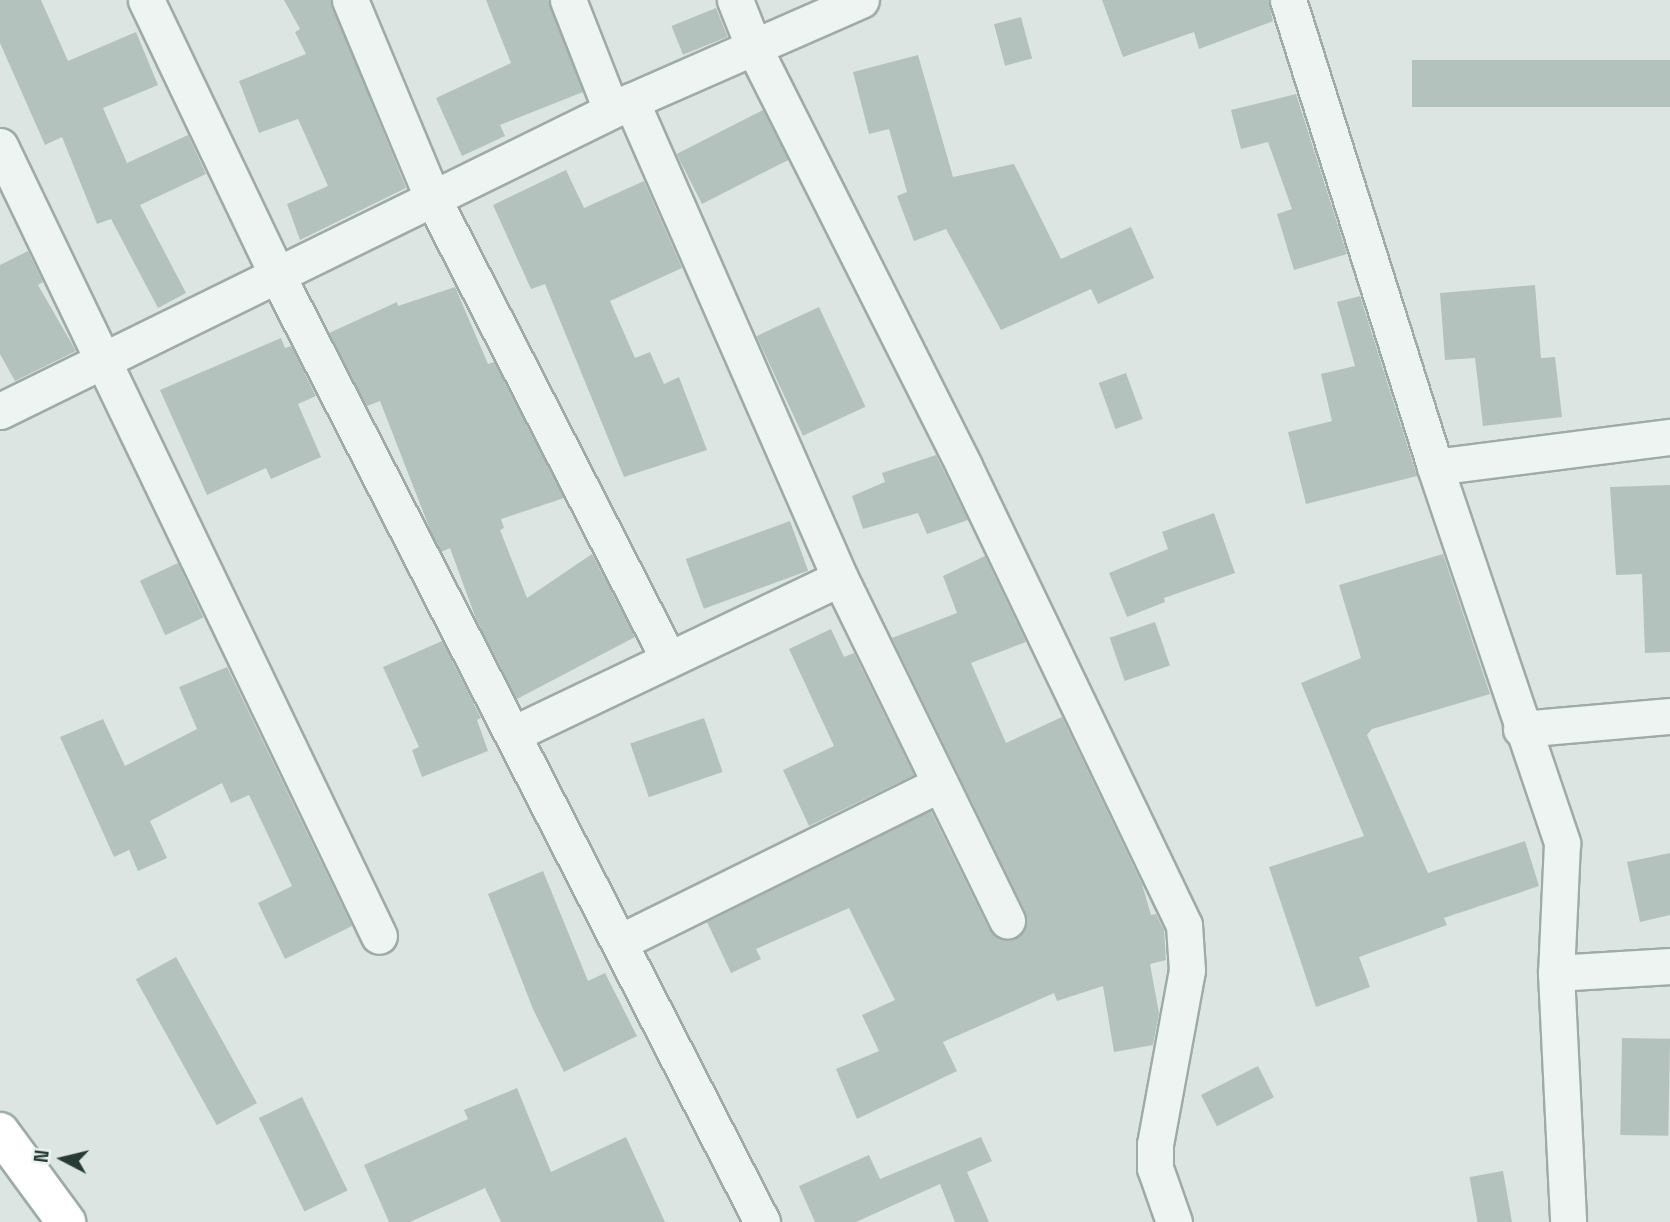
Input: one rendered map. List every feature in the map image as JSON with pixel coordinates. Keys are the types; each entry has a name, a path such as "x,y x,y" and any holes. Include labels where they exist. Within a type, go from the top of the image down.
{"highway":[{"path":"0,1132 66,1222"}],"street":[{"path":"146,0 276,273 762,1222"},
{"path":"350,0 432,197 668,658"},
{"path":"568,0 621,106 840,578 1007,920"},
{"path":"736,0 754,48 964,467 1184,925 1187,970 1155,1144 1155,1168 1174,1222"},
{"path":"0,411 276,273 621,106 861,0"},
{"path":"1287,0 1435,467 1521,729 1562,843 1556,972 1568,1222"},
{"path":"0,146 100,360 379,936"},
{"path":"1435,467 1670,437"},
{"path":"513,734 840,578"},
{"path":"1521,729 1670,716"},
{"path":"620,942 940,784"},
{"path":"1556,972 1670,966"}],"building":[{"path":"0,0 41,0 68,61 136,32 158,85 103,108 127,163 188,135 206,174 140,205 186,293 158,308 111,219 97,224 62,137 45,145 0,43"},
{"path":"284,0 330,0 406,188 300,240 287,204 328,186 298,119 259,133 239,81 306,54 295,32 300,29"},
{"path":"486,0 548,0 583,92 500,125 505,136 462,156 436,98 511,63"},
{"path":"1102,0 1268,0 1273,21 1199,49 1194,32 1123,57"},
{"path":"716,8 728,37 683,55 671,26"},
{"path":"1021,17 1032,59 1005,66 994,24"},
{"path":"918,55 953,177 1014,164 1061,259 1131,227 1154,278 1098,304 1091,289 1001,330 946,229 914,241 897,196 907,192 889,129 869,134 853,72"},
{"path":"1412,60 1670,60 1670,107 1412,107"},
{"path":"1296,94 1347,254 1294,270 1277,214 1292,209 1268,142 1241,149 1231,110"},
{"path":"763,110 788,160 702,204 677,154"},
{"path":"566,170 584,208 644,181 682,268 610,301 635,358 650,352 664,384 679,377 707,450 624,477 545,284 531,289 493,205"},
{"path":"28,251 43,282 38,285 76,351 15,381 0,354 0,265"},
{"path":"1535,285 1541,358 1555,357 1562,417 1483,426 1475,358 1445,360 1440,293"},
{"path":"455,287 488,364 494,362 564,498 501,519 504,528 500,530 527,598 592,554 635,637 517,699 476,619 450,548 441,552 431,532 380,401 367,406 329,333 397,302 398,306"},
{"path":"1360,296 1417,476 1306,504 1288,432 1332,421 1321,374 1355,366 1337,302"},
{"path":"819,307 865,407 803,436 756,336"},
{"path":"281,338 285,348 291,346 316,396 298,404 321,457 271,479 266,468 207,495 160,390"},
{"path":"1126,373 1143,419 1116,429 1099,383"},
{"path":"936,455 968,520 927,534 918,513 863,529 852,496 885,482 882,473"},
{"path":"1670,485 1670,652 1645,653 1642,574 1616,575 1610,487"},
{"path":"1214,513 1235,573 1164,598 1165,602 1127,617 1109,573 1168,549 1162,532"},
{"path":"790,521 808,571 704,609 686,559"},
{"path":"1443,554 1490,694 1372,729 1367,735 1428,873 1525,841 1539,886 1444,918 1447,925 1359,957 1370,987 1316,1007 1269,867 1364,836 1301,683 1361,658 1339,585"},
{"path":"985,556 1026,642 971,663 1006,743 1062,717 1142,884 1151,915 1156,914 1164,930 1166,960 1150,964 1159,1013 1153,1045 1114,1052 1103,986 1057,1001 1054,993 943,1042 957,1071 857,1119 836,1069 879,1051 862,1015 895,1000 849,908 756,949 761,959 731,973 707,922 931,811 989,929 1005,940 1023,932 1025,911 892,638 957,613 943,576"},
{"path":"178,563 203,617 165,635 140,581"},
{"path":"1155,622 1170,665 1125,681 1110,638"},
{"path":"831,629 844,657 854,653 914,775 809,826 783,770 834,746 789,649"},
{"path":"442,641 481,718 477,720 488,751 422,777 412,750 419,747 383,667"},
{"path":"227,667 352,926 285,959 258,903 292,886 249,795 231,803 222,783 150,821 167,858 138,871 129,850 114,857 60,737 103,719 125,766 197,729 179,687"},
{"path":"704,718 723,772 649,797 630,743"},
{"path":"1670,853 1670,915 1640,922 1627,862"},
{"path":"543,871 588,981 605,973 637,1036 564,1072 533,1009 488,894"},
{"path":"176,957 257,1103 217,1125 136,979"},
{"path":"1622,1038 1670,1039 1668,1136 1620,1135"},
{"path":"1258,1066 1274,1097 1217,1126 1201,1095"},
{"path":"517,1088 551,1172 626,1137 665,1222 501,1222 485,1188 410,1222 389,1222 364,1165 468,1119 464,1110"},
{"path":"302,1097 348,1190 304,1212 259,1118"},
{"path":"981,1137 992,1161 967,1172 989,1222 955,1222 940,1184 856,1222 815,1222 799,1186 869,1155 880,1179"},
{"path":"1503,1171 1512,1222 1477,1222 1470,1177"}]}
